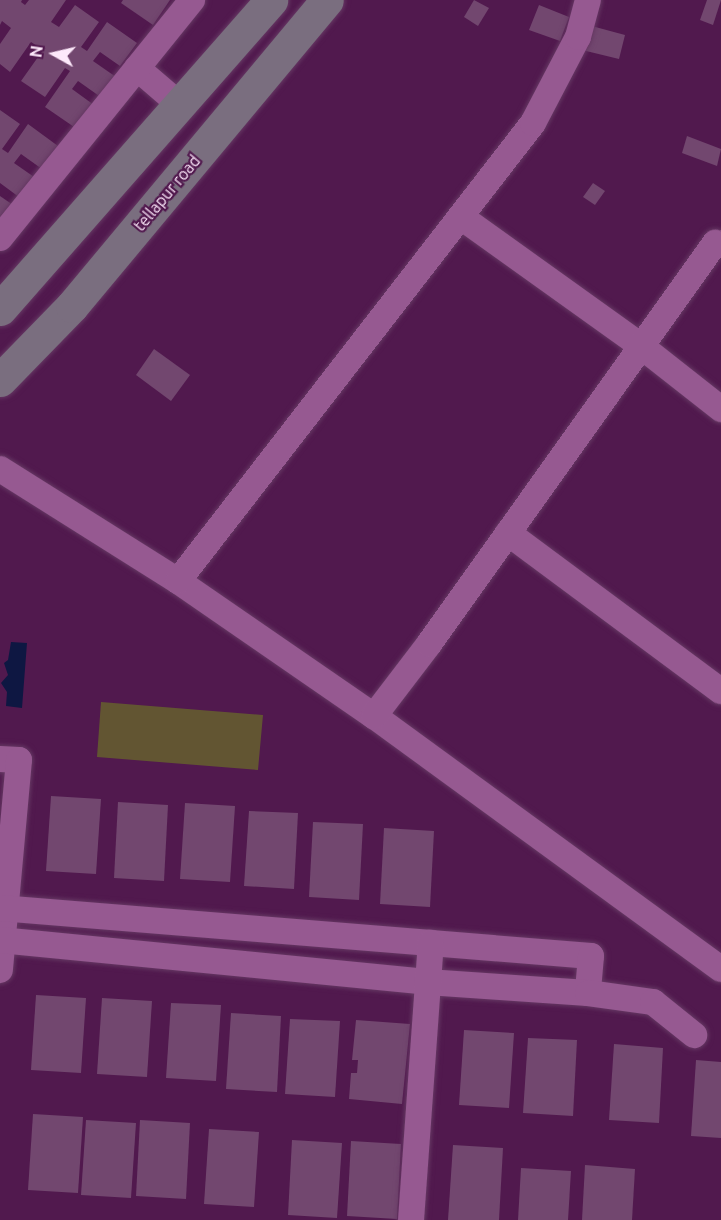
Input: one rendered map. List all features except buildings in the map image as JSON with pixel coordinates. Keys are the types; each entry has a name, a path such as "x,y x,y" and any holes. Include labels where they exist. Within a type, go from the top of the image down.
{"street":[{"path":"0,238 192,0"},
{"path":"0,309 271,0"},
{"name":"tellapur road","path":"0,380 92,282 327,0"},
{"path":"178,581 533,123 578,37 588,0"},
{"path":"137,68 179,104"},
{"path":"461,217 641,346 721,409"},
{"path":"374,716 715,243"},
{"path":"53,248 92,282"},
{"path":"0,469 178,581 374,716 721,969"},
{"path":"508,533 721,691"},
{"path":"0,759 19,760 2,908 0,970"},
{"path":"2,908 591,956 588,993"},
{"path":"2,940 427,982 588,993 653,1002 694,1035"},
{"path":"411,1220 431,943"}],"shaded area":[{"path":"11,642 27,643 22,708 6,706 7,692 1,683 8,675 4,663 8,660"},
{"path":"101,702 263,715 258,770 97,757"}]}
